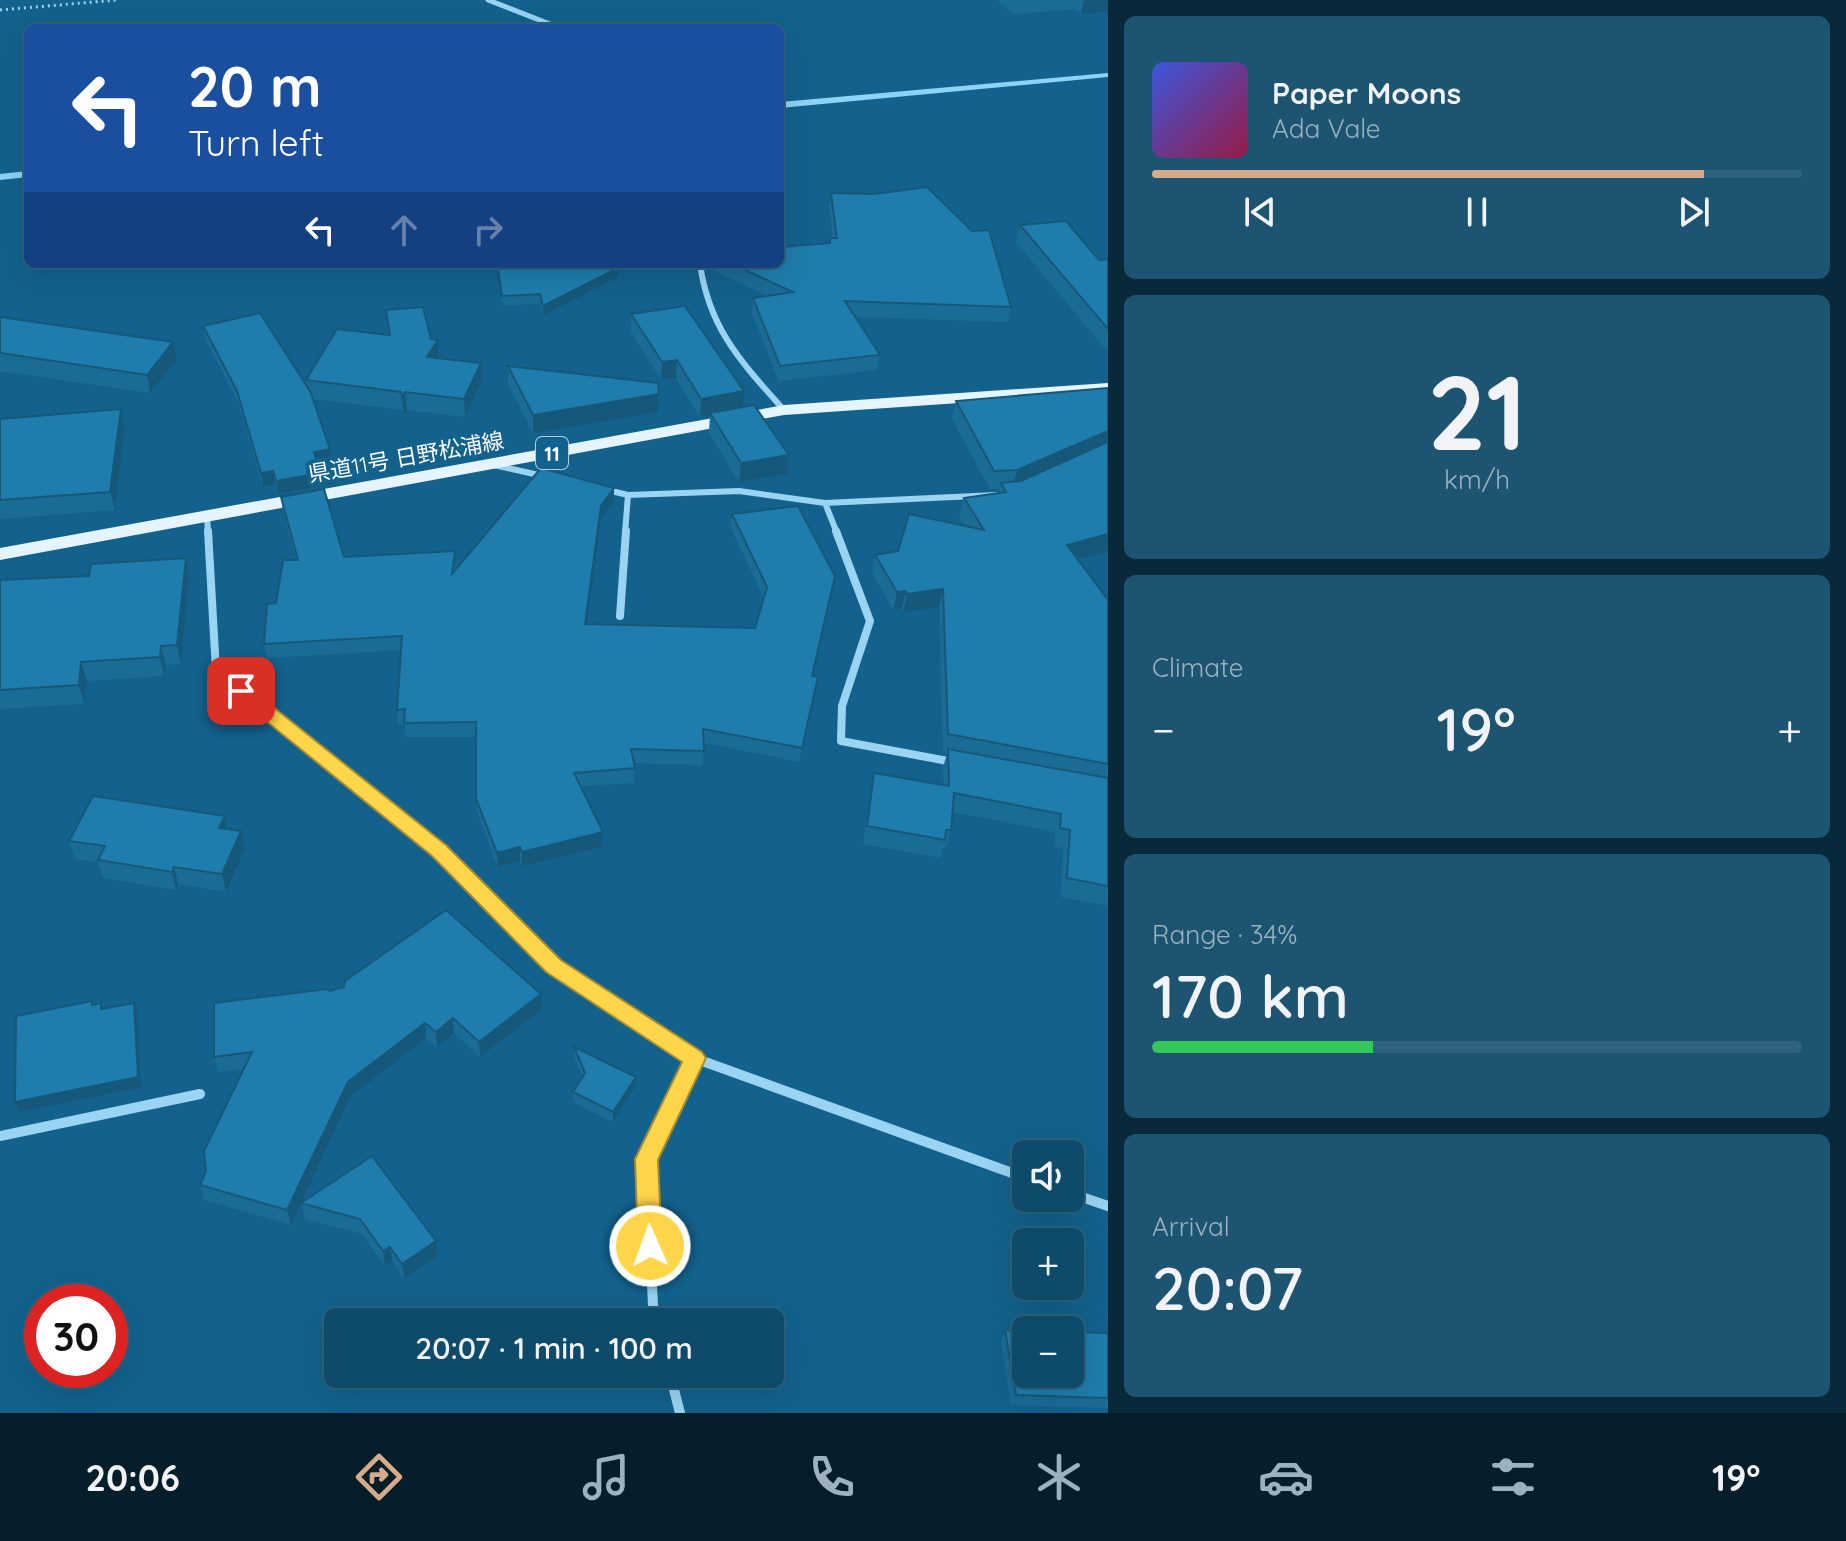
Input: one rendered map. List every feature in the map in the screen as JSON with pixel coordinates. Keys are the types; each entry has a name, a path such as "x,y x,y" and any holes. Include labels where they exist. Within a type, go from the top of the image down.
{"main road":[{"name":"県道11号 日野松浦線","path":"0,554 784,410 1108,388"}],"street":[{"path":"488,0 550,24"},
{"path":"700,268 702,291 717,330 784,410"},
{"path":"490,464 551,478"},
{"path":"597,488 628,495 739,491 825,503 998,495"},
{"path":"620,616 628,495"},
{"path":"825,503 870,621 842,706 841,741 967,765"},
{"path":"207,515 216,671 439,850 554,966 694,1058 1012,1173"},
{"path":"654,1308 646,1159 694,1058"},
{"path":"0,1136 200,1094"},
{"path":"1084,1198 1108,1206"},
{"path":"674,1388 680,1413"}],"path":[{"path":"0,10 117,0"}],"building":[{"path":"927,187 972,231 989,230 1011,307 845,301 880,355 780,366 753,298 793,292 741,268 784,268 784,247 830,243 830,238 837,238 831,193 874,194"},
{"path":"1066,221 1099,260 1108,259 1108,329 1020,225"},
{"path":"498,268 618,268 543,306 540,294 502,296"},
{"path":"685,306 744,391 701,399 677,360 662,362 631,314"},
{"path":"423,307 431,339 438,340 427,357 481,363 464,399 405,392 402,397 401,392 306,380 337,329 390,335 386,310"},
{"path":"260,313 310,391 330,449 314,452 320,473 276,481 273,471 261,473 237,391 203,326"},
{"path":"0,317 173,342 147,375 0,353"},
{"path":"508,366 658,383 659,394 533,415"},
{"path":"1108,388 1108,431 1017,470 994,471 956,401"},
{"path":"754,405 789,455 741,463 710,413"},
{"path":"121,409 110,492 0,500 0,419"},
{"path":"1108,442 1108,534 1067,545 1108,600 1108,764 948,734 943,589 907,594 906,591 897,592 875,555 898,551 909,514 984,530 964,498 1006,492 1001,483 1021,481"},
{"path":"541,468 614,488 601,506 585,624 755,628 767,587 732,514 798,506 835,576 812,676 818,677 802,748 703,729 704,751 631,749 635,768 574,773 603,832 522,852 520,847 497,853 476,798 476,722 404,723 405,709 397,710 402,636 264,644 267,604 276,603 283,560 298,560 281,497 324,489 344,557 455,551 452,574"},
{"path":"186,558 177,645 161,646 160,657 81,662 79,685 0,690 0,580 89,576 91,564"},
{"path":"948,749 1108,778 1108,886 1067,878 1070,830 1060,828 1061,814 954,793 951,830 946,830 945,840 867,826 874,773 949,786"},
{"path":"93,796 225,816 219,828 241,831 222,874 174,867 172,872 98,860 105,846 69,841"},
{"path":"446,910 541,994 479,1042 453,1018 436,1032 425,1023 348,1082 287,1210 200,1185 206,1171 204,1151 252,1052 214,1057 214,1003 344,987 345,981"},
{"path":"92,1001 92,1005 101,1003 101,1009 134,1003 138,1077 15,1102 16,1016"},
{"path":"574,1047 636,1077 613,1112 573,1092 585,1073"},
{"path":"372,1156 436,1241 402,1264 390,1247 383,1251 360,1219 301,1203"},
{"path":"1005,1330 1012,1330 1012,1371"},
{"path":"1084,1332 1108,1333 1108,1398 1016,1395 1015,1388 1084,1388"}],"waterway":[{"path":"784,105 1108,75"},
{"path":"0,177 24,174"}],"route":[{"path":"241,691 439,850 554,966 694,1058 646,1159 650,1246"}]}
